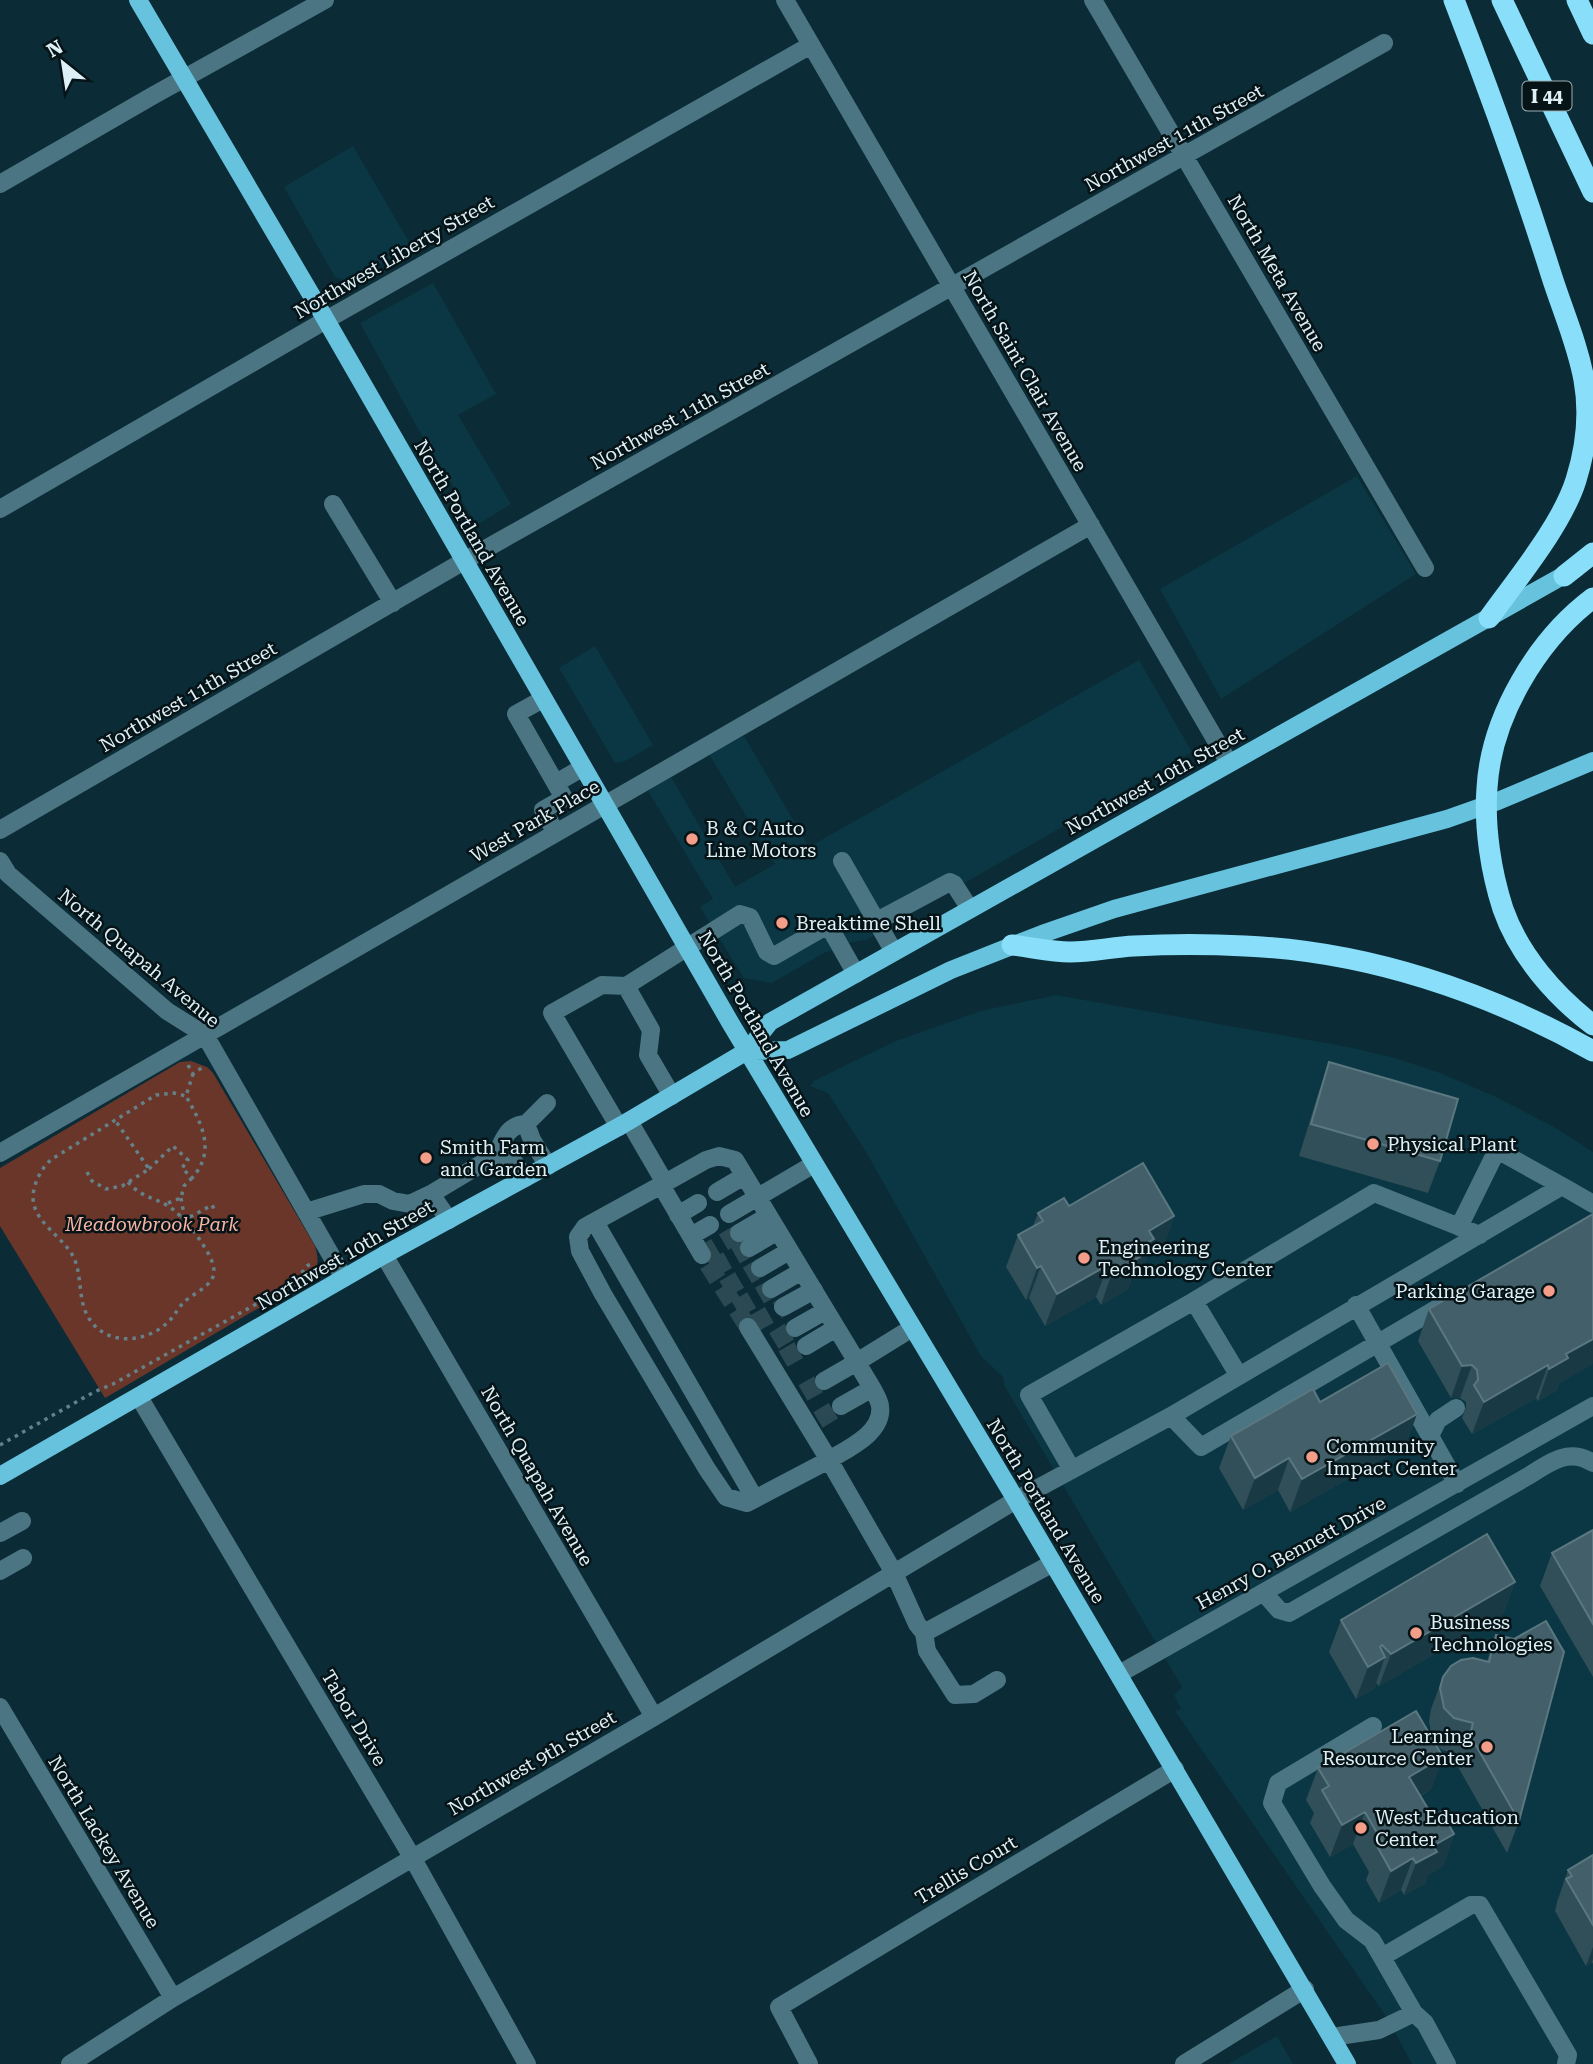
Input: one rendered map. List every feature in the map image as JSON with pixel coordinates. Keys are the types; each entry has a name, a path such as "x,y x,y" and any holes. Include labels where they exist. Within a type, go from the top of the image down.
{"highway":[{"path":"1454,0 1535,221 1584,379 1587,411 1584,445 1576,482 1558,517 1489,618"},
{"name":"I 44","path":"1502,0 1593,192"},
{"path":"1577,0 1593,34"},
{"path":"1564,576 1593,553"},
{"path":"1593,598 1564,623 1541,650 1521,681 1504,715 1487,787 1488,831 1503,910 1521,947 1544,979 1571,1008 1593,1025"},
{"path":"1012,945 1069,952 1133,946 1248,946 1319,954 1387,967 1450,986 1521,1014 1593,1051"}],"main road":[{"name":"North Portland Avenue","path":"138,0 326,320 686,947 1054,1563 1347,2064"},
{"name":"Northwest 10th Street","path":"0,1476 384,1255 672,1096 747,1051 770,1022 1593,559"},
{"name":"Northwest 10th Street","path":"747,1051 788,1050 920,984 1012,945 1114,909 1447,819 1520,793 1593,761"}],"street":[{"path":"0,184 325,0"},
{"name":"North Saint Clair Avenue","path":"785,0 1229,763"},
{"name":"North Meta Avenue","path":"1093,0 1425,568"},
{"name":"Northwest 11th Street","path":"0,830 464,561 1384,43"},
{"name":"Northwest Liberty Street","path":"0,509 326,320 811,46"},
{"path":"332,504 393,603"},
{"name":"West Park Place","path":"0,1153 1091,525"},
{"path":"543,699 516,715 564,797 543,810 556,833"},
{"path":"556,783 583,768"},
{"path":"842,860 894,952"},
{"name":"North Quapah Avenue","path":"0,861 8,874 167,1012 205,1035 344,1278"},
{"path":"877,921 950,882 970,909"},
{"path":"702,1255 663,1184 552,1013 602,985 626,986 740,914 750,917 767,952 774,956 821,929 830,928 856,974"},
{"path":"626,986 651,1030 648,1055 672,1096"},
{"path":"306,1212 364,1194 379,1194 393,1202 411,1204 496,1155 509,1130 526,1124 547,1103"},
{"path":"526,1124 532,1140 548,1166"},
{"path":"1459,1227 1497,1150 1593,1204"},
{"path":"496,1155 512,1159 525,1178"},
{"path":"719,1156 735,1160 881,1405 879,1419 869,1434 829,1460 747,1503 726,1497 706,1469 580,1251 578,1237 585,1227 663,1184 706,1160 719,1156"},
{"path":"729,1214 814,1164"},
{"path":"717,1192 744,1176"},
{"name":"Northwest 9th Street","path":"70,2064 173,1997 654,1717 1016,1500 1171,1416 1562,1186"},
{"path":"1072,1470 1028,1395 1194,1301 1374,1193 1480,1235"},
{"path":"431,1194 449,1220"},
{"path":"678,1215 698,1203"},
{"path":"595,1222 755,1499"},
{"path":"744,1240 773,1223"},
{"path":"691,1236 710,1225"},
{"path":"760,1268 789,1251"},
{"name":"North Quapah Avenue","path":"384,1255 654,1717"},
{"path":"771,1289 802,1271"},
{"path":"783,1307 814,1290"},
{"path":"1171,1416 1201,1447 1461,1294"},
{"path":"1194,1301 1239,1376"},
{"path":"1356,1305 1457,1483"},
{"path":"795,1328 825,1311"},
{"path":"747,1327 767,1345 813,1423 829,1460 894,1573 917,1624 924,1633 928,1651 956,1695 974,1694 996,1681"},
{"path":"806,1346 836,1328"},
{"path":"824,1381 912,1328"},
{"path":"841,1406 871,1389"},
{"name":"Tabor Drive","path":"139,1397 412,1857 527,2064"},
{"name":"Henry O. Bennett Drive","path":"1119,1674 1593,1406"},
{"path":"1430,1436 1438,1420 1456,1408"},
{"path":"1264,1593 1279,1610 1289,1613 1531,1475 1552,1460 1569,1455 1593,1461"},
{"path":"1,1531 22,1521"},
{"path":"0,1571 23,1558"},
{"path":"924,1633 1054,1563"},
{"name":"North Lackey Avenue","path":"0,1707 173,1997"},
{"path":"1373,1726 1278,1783 1272,1803 1322,1886 1346,1920 1372,1940 1414,2013 1425,2023 1447,2064"},
{"name":"Trellis Court","path":"809,2064 779,2007 1175,1769"},
{"path":"1381,1957 1471,1905 1480,1905 1568,2055 1566,2064"},
{"path":"1184,2064 1305,1989"},
{"path":"1332,2037 1379,2030 1414,2013"}],"path":[{"path":"180,1049 193,1074"},
{"path":"185,1219 181,1198 184,1186 203,1161 206,1139 204,1129 186,1096 193,1074 218,1057"},
{"path":"128,1182 144,1196 166,1203 185,1219 213,1261 215,1270 212,1280 185,1301 168,1322 138,1339 121,1339 107,1335 96,1327 88,1316 83,1301 79,1273 73,1256 40,1217 33,1196 44,1165 156,1095 174,1093 186,1096"},
{"path":"116,1120 149,1168"},
{"path":"88,1172 92,1181 106,1189 115,1189 149,1168 173,1146 188,1160 182,1168 192,1178"},
{"path":"166,1203 181,1198"},
{"path":"176,1225 212,1205 215,1211"},
{"path":"0,1445 294,1283 307,1266 330,1254"}],"shaded area":[{"path":"353,146 412,247 350,282 335,277 284,187"},
{"path":"433,283 496,394 458,415 511,504 477,525 422,436 360,323"},
{"path":"1357,476 1416,574 1221,699 1160,589"},
{"path":"595,646 653,745 625,761 615,763 559,668"},
{"path":"1139,660 1192,752 866,940 848,943 824,953 772,983 744,978 700,907 713,899 648,791 671,777 735,887 775,864 709,754 744,736 809,847"},
{"path":"1056,995 1348,1047 1395,1058 1440,1073 1494,1096 1554,1127 1593,1152 1593,2064 1412,2064 1387,2018 1175,1711 1181,1709 1174,1695 1182,1687 1004,1385 1003,1377 981,1356 865,1150 828,1093 810,1086 814,1081 896,1041 981,1011"},
{"path":"1277,2036 1293,2064 1228,2064"}],"green space":[{"name":"Meadowbrook Park","path":"191,1061 207,1067 213,1073 315,1246 317,1267 310,1278 105,1398 0,1226 0,1168 180,1062"}],"building":[{"path":"1329,1062 1458,1099 1440,1161 1311,1124"},
{"path":"1143,1163 1174,1216 1149,1231 1154,1239 1136,1250 1140,1257 1112,1273 1108,1265 1057,1294 1041,1266 1037,1268 1018,1235 1043,1221 1038,1213 1064,1198 1069,1206"},
{"name":"Parking Garage","path":"1593,1214 1593,1339 1566,1354 1568,1358 1549,1369 1548,1365 1484,1402 1474,1385 1478,1380 1477,1370 1472,1365 1462,1366 1429,1309"},
{"path":"1388,1363 1417,1414 1302,1479 1289,1458 1255,1478 1231,1436 1313,1389 1320,1402"},
{"path":"1593,1530 1593,1624 1552,1553"},
{"path":"1487,1534 1515,1582 1391,1654 1382,1645 1380,1647 1385,1657 1368,1667 1341,1620"},
{"name":"Learning Resource Center","path":"1546,1621 1564,1652 1519,1821 1470,1735 1473,1723 1454,1718 1444,1708 1440,1688 1443,1677 1451,1666 1461,1660 1473,1658 1489,1662 1496,1635 1514,1639"},
{"path":"1416,1711 1443,1757 1409,1777 1433,1817 1441,1812 1454,1834 1433,1846 1437,1852 1416,1863 1413,1858 1391,1871 1378,1848 1384,1845 1365,1812 1342,1825 1322,1790 1329,1786 1318,1768"},
{"path":"1593,1855 1593,1925 1566,1879 1572,1876 1568,1870"}],"tunnel":[{"path":"739,1233 702,1255 748,1327 783,1307"},
{"path":"712,1269 749,1248"},
{"path":"724,1289 760,1268"},
{"path":"736,1309 771,1289"},
{"path":"774,1341 795,1328"},
{"path":"783,1359 806,1346"},
{"path":"803,1393 824,1381"},
{"path":"818,1420 841,1406"}],"place":[{"name":"B & C Auto Line Motors","path":"692,839"},
{"name":"Breaktime Shell","path":"782,923"},
{"name":"Physical Plant","path":"1373,1144"},
{"name":"Smith Farm and Garden","path":"426,1158"},
{"name":"Engineering Technology Center","path":"1084,1258"},
{"name":"Parking Garage","path":"1549,1291"},
{"name":"Community Impact Center","path":"1312,1457"},
{"name":"Business Technologies","path":"1416,1633"},
{"name":"Learning Resource Center","path":"1487,1747"},
{"name":"West Education Center","path":"1361,1828"}]}
